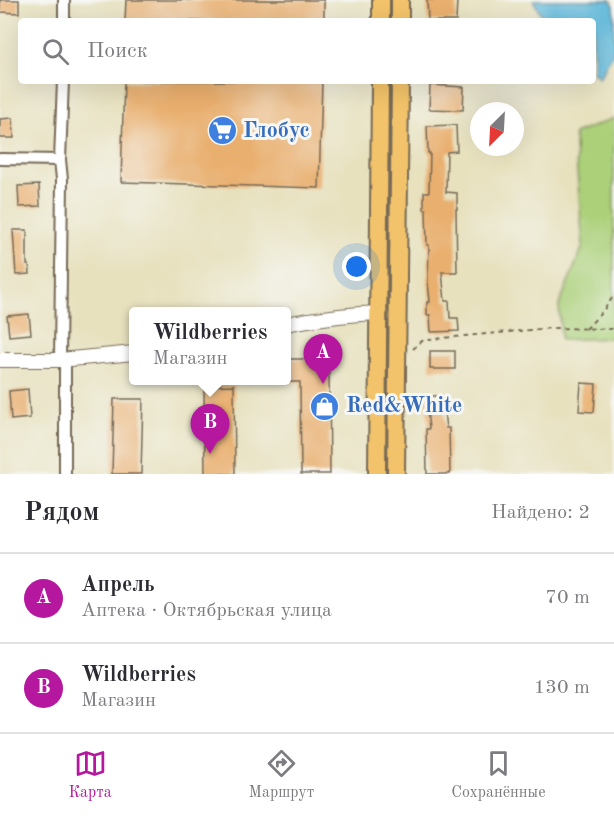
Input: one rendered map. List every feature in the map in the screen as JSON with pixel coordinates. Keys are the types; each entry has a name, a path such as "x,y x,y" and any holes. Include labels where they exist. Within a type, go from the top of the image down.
{"main road":[{"path":"381,0 381,18"},
{"path":"400,0 400,18"},
{"path":"377,474 380,84"},
{"path":"396,474 400,84"},
{"path":"379,313 398,313"}],"street":[{"path":"64,0 64,18"},
{"path":"63,84 60,160 65,474"},
{"path":"0,159 60,160"},
{"path":"291,323 354,314 379,313"},
{"path":"0,360 62,359 129,353"}],"path":[{"path":"586,329 598,317 614,294"},
{"path":"409,353 422,341 552,328 614,329"}],"green space":[{"path":"614,118 614,338 561,340 559,305 583,246 574,134"}],"water":[{"path":"533,0 611,0 614,6 614,51 599,78 596,74 596,18 544,18"}],"building":[{"path":"0,0 19,0 19,13 0,12"},
{"path":"126,0 324,0 324,18 125,18"},
{"path":"427,0 457,0 456,18 428,18"},
{"name":"Глобус","path":"124,84 322,84 319,188 121,182"},
{"path":"430,85 464,87 463,110 429,109"},
{"path":"13,118 14,138 0,138 0,119"},
{"path":"456,125 457,151 447,152 446,192 457,193 457,272 442,272 445,301 449,301 450,318 458,318 459,331 431,332 430,315 427,315 427,302 430,302 429,245 427,245 426,209 424,209 424,192 429,192 430,153 428,153 427,126"},
{"path":"39,185 40,206 19,207 18,186"},
{"path":"13,230 27,230 27,265 29,265 30,274 16,275"},
{"path":"29,314 31,334 9,336 7,316"},
{"path":"430,351 455,351 455,369 430,369"},
{"path":"291,359 316,359 329,372 330,474 301,474 300,382 291,382"},
{"path":"581,383 596,384 594,412 579,411"},
{"path":"234,385 235,474 205,474 204,386"},
{"path":"28,389 30,418 11,420 9,391"},
{"path":"442,395 446,428 449,428 450,474 427,474 426,429 429,429 426,397"},
{"path":"114,399 143,399 141,474 112,474"}],"place":[{"name":"Глобус","path":"222,131"},
{"name":"Апрель","path":"323,384"},
{"name":"Red&White","path":"325,406"},
{"name":"Wildberries","path":"210,454"}]}
